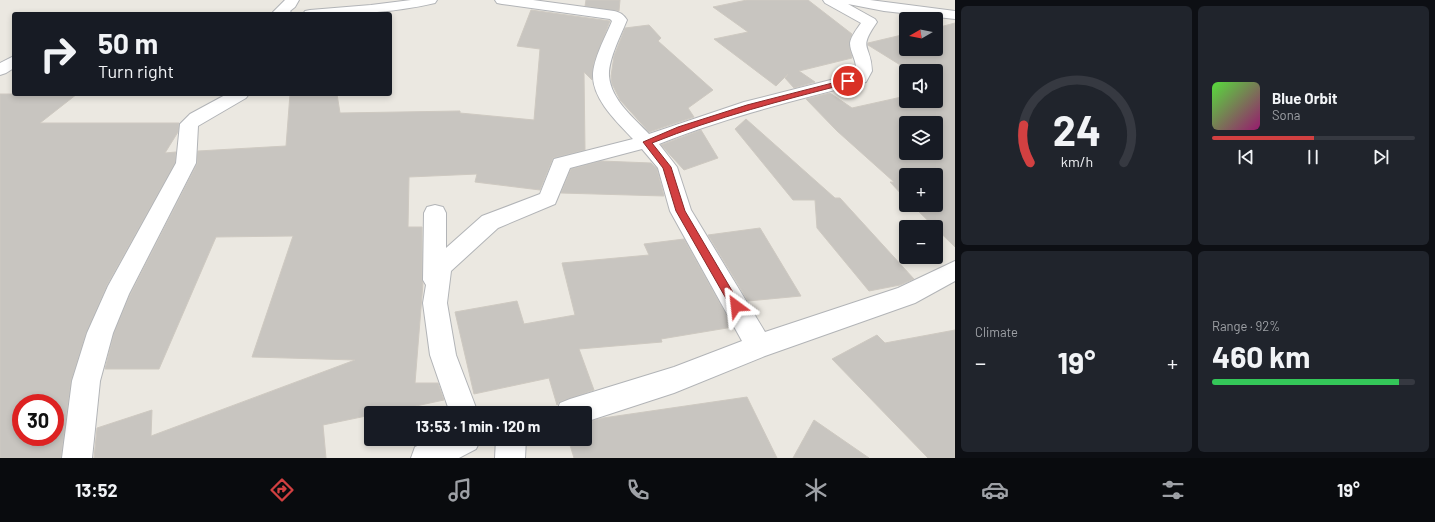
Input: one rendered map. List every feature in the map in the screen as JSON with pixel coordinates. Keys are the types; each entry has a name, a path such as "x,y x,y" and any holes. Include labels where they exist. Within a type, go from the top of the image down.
{"street":[{"path":"280,12 290,4 292,0"},
{"path":"336,12 388,8 430,0"},
{"path":"502,0 614,15 620,20 606,54 601,75 603,86 614,108 647,142 667,167 681,211 759,346"},
{"path":"830,0 870,22"},
{"path":"848,0 884,7 955,15"},
{"path":"434,303 440,267 490,222 548,199 560,171 561,164 647,142 680,129 750,106 860,78 864,74 865,69 858,42 864,29 884,7"},
{"path":"0,70 12,62"},
{"path":"77,458 86,381 100,333 117,293 186,163 189,124 196,118 236,96"},
{"path":"435,213 434,303 443,355 461,406"},
{"path":"592,406 674,380 759,346 906,296 955,270"},
{"path":"426,458 451,446"},
{"path":"510,458 511,446"}],"building":[{"path":"586,0 620,0 619,11 585,6"},
{"path":"747,0 808,0 852,34 849,43 852,58 799,71 815,82 794,88 785,78 788,74 776,86 714,39 748,32 713,7"},
{"path":"531,10 610,21 594,62 592,80 584,72 585,150 553,158 540,190 475,182 477,174 409,177 408,227 422,227 423,283 415,383 438,383 444,400 416,406 364,406 364,416 323,425 326,458 94,458 97,428 152,410 151,436 355,360 252,357 293,236 216,237 159,369 105,369 114,333 130,295 197,164 198,151 286,146 290,96 337,96 340,113 460,111 460,113 534,120 540,49 517,46"},
{"path":"955,23 955,247 943,235 943,220 927,220 919,212 943,212 943,168 899,168 899,192 890,182 894,182 837,131 806,99 830,93 852,108 899,98 899,108 943,108 943,64 899,64 868,45 868,43 899,36 899,56 943,56 943,26"},
{"path":"649,25 661,38 658,41 713,90 688,108 694,117 649,132 620,100 612,84 611,76 614,56 625,28"},
{"path":"0,94 12,94 12,96 74,96 40,123 179,123 178,132 165,153 176,152 175,163 107,285 86,333 71,381 64,435 64,394 12,394 12,446 63,446 61,458 0,458"},
{"path":"746,119 835,198 840,198 914,279 900,285 869,291 817,228 815,200 793,200 735,129"},
{"path":"701,130 718,158 684,170 661,145"},
{"path":"601,161 651,163 657,169 664,196 561,193 571,169"},
{"path":"760,228 801,296 748,301 708,235"},
{"path":"684,239 733,327 661,339 662,342 579,349 594,390 559,402 557,405 549,378 474,394 455,312 517,301 524,324 575,315 562,263 649,255 644,244"},
{"path":"955,330 955,458 928,458 832,359 877,335 885,343"},
{"path":"747,397 777,458 574,458 570,446 592,446 592,421 603,418"},
{"path":"814,420 869,458 793,458"}],"route":[{"path":"736,306 681,211 667,167 647,142 680,129 750,106 848,81"}]}
